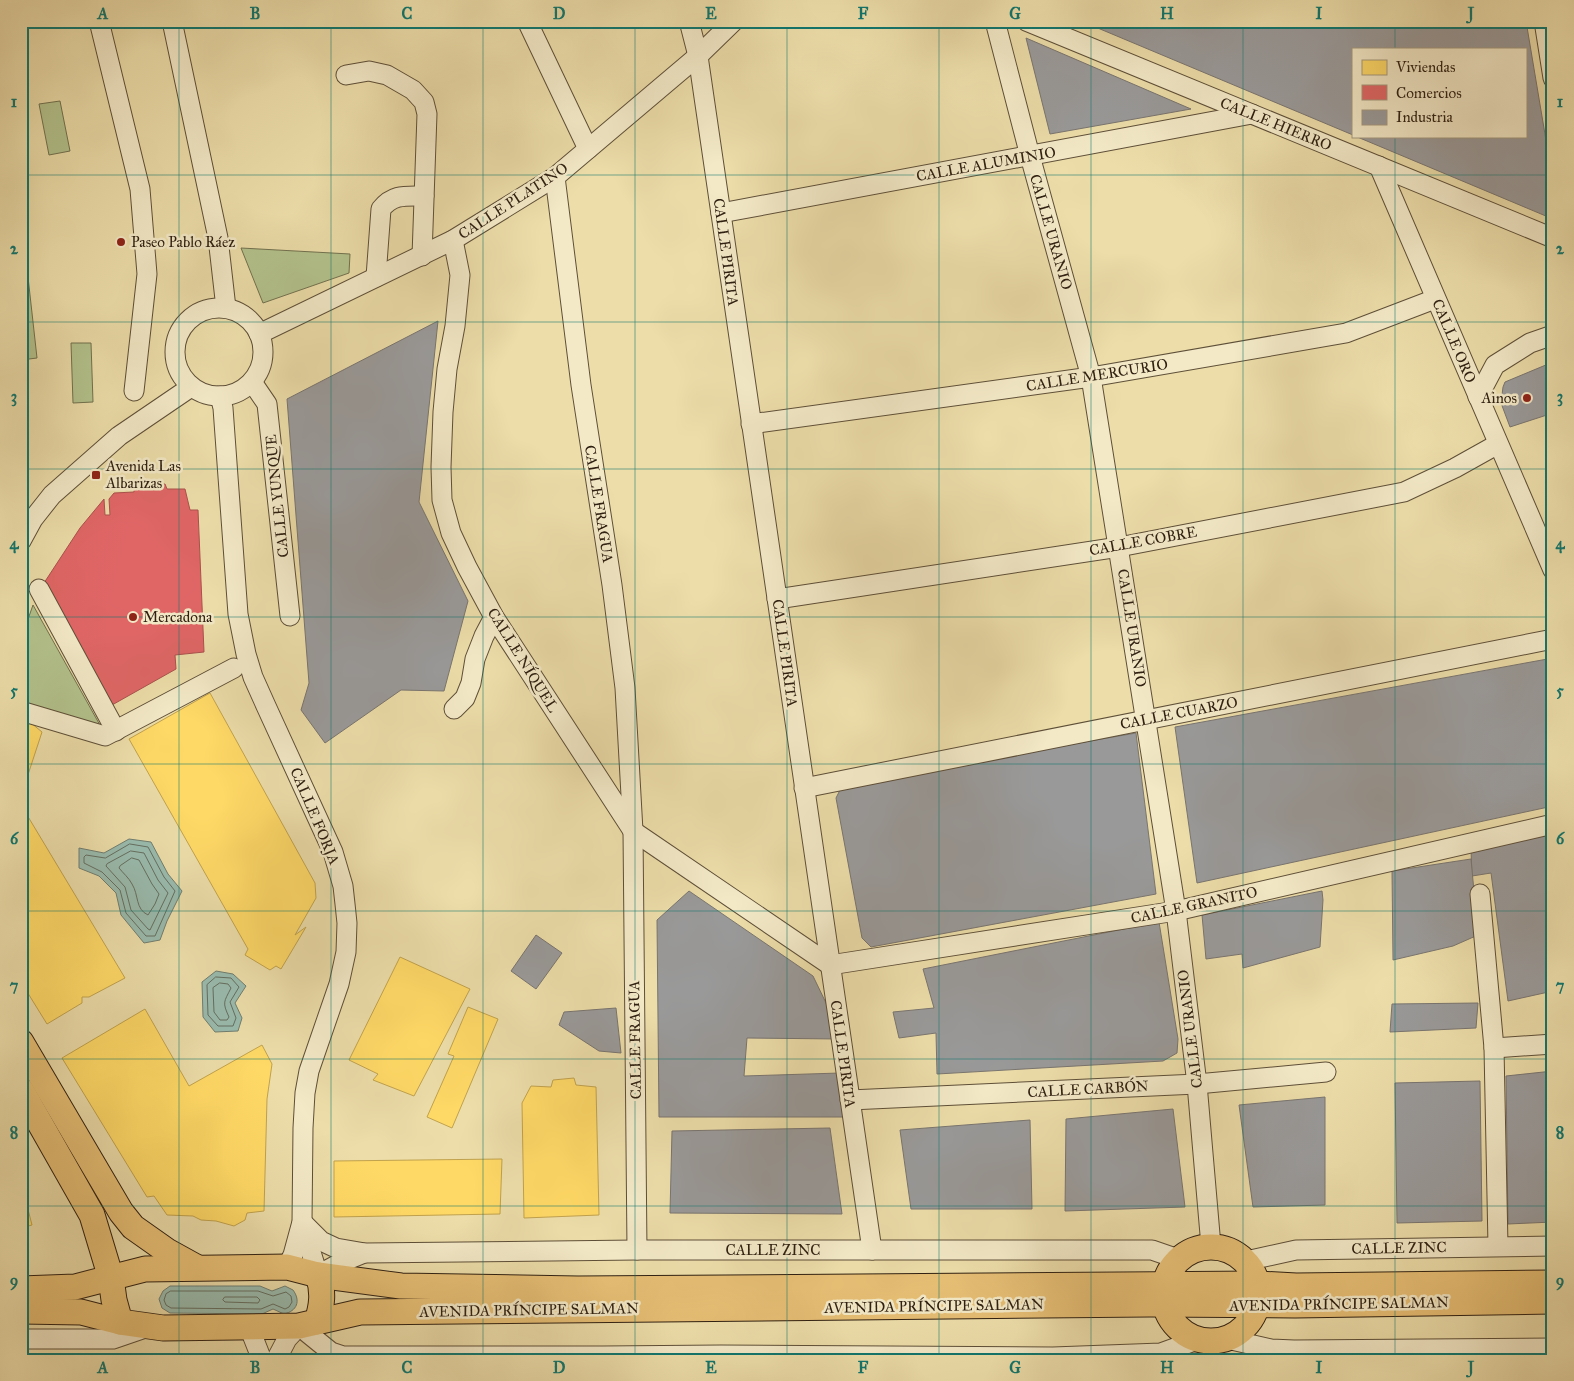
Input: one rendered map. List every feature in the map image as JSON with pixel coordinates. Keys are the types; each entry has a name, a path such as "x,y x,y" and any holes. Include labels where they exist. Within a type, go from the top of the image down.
{"main road":[{"path":"21,1042 121,1212 133,1228 167,1251 199,1268"},
{"path":"21,1090 97,1226 120,1322"},
{"path":"1211,1246 1230,1250 1246,1261 1254,1272 1258,1294 1254,1316 1247,1326 1238,1334 1227,1339 1212,1342 1197,1340 1176,1327 1169,1317 1164,1295 1169,1271 1178,1259 1193,1250 1211,1246"},
{"name":"AVENIDA PRÍNCIPE SALMAN","path":"21,1288 75,1287 145,1269 287,1267 318,1275 401,1286 1164,1295 1258,1294 1553,1301"},
{"path":"308,1324 321,1308 322,1294 318,1275"},
{"name":"AVENIDA PRÍNCIPE SALMAN","path":"1258,1294 1296,1286 1553,1283"},
{"name":"AVENIDA PRÍNCIPE SALMAN","path":"21,1311 81,1312 148,1327 250,1327 308,1324 360,1312 1150,1304 1164,1295"}],"street":[{"path":"99,21 140,189 146,274 134,391"},
{"path":"172,21 218,238 226,308"},
{"path":"527,21 588,150"},
{"name":"CALLE PIRITA","path":"689,21 698,56 872,1250"},
{"name":"CALLE PLATINO","path":"259,334 453,240 555,177 698,56 734,21"},
{"name":"CALLE URANIO","path":"995,21 1091,377 1147,719 1176,911 1197,1084 1211,1246"},
{"name":"CALLE HIERRO","path":"1026,21 1553,238"},
{"path":"1544,21 1553,78"},
{"path":"346,75 369,72 387,75 413,90 424,102 428,114 422,256"},
{"name":"CALLE ALUMINIO","path":"720,213 1252,114"},
{"name":"CALLE ORO","path":"1378,166 1553,570"},
{"name":"CALLE FRAGUA","path":"555,177 580,385 612,584 624,688 633,831 637,1250"},
{"path":"376,277 381,209 388,201 397,197 424,196"},
{"name":"CALLE NÍQUEL","path":"453,240 460,275 456,326 447,369 443,412 442,500 451,533 494,617 633,831 830,965"},
{"name":"CALLE MERCURIO","path":"751,424 1091,377 1346,333 1436,299"},
{"path":"226,308 243,315 252,323 259,334 263,346 263,359 259,371 252,382 238,392 210,396 190,386 176,364 174,351 177,335 193,316 205,310 226,308"},
{"path":"1478,397 1495,365 1530,343 1553,335"},
{"name":"CALLE YUNQUE","path":"252,382 267,404 290,616"},
{"path":"21,541 33,519 52,495 118,436 190,386"},
{"name":"CALLE FORJA","path":"220,396 223,408 238,614 246,654 253,677 333,852 343,886 347,923 346,952 339,984 309,1071 305,1093 302,1222 293,1255 287,1267"},
{"name":"CALLE COBRE","path":"777,599 1119,546 1404,492 1455,468 1498,444"},
{"path":"39,589 116,730"},
{"path":"454,709 465,698 471,683 475,659 494,617"},
{"name":"CALLE CUARZO","path":"804,788 1553,638"},
{"path":"21,711 105,736 234,668"},
{"name":"CALLE GRANITO","path":"830,965 1176,911 1553,824"},
{"path":"1480,894 1494,1048 1498,1246"},
{"path":"1494,1048 1553,1044"},
{"name":"CALLE CARBÓN","path":"850,1100 1197,1084 1326,1072"},
{"path":"302,1222 318,1275"},
{"name":"CALLE ZINC","path":"302,1222 321,1241 336,1248 365,1253 637,1250 1152,1250 1178,1259"},
{"name":"CALLE ZINC","path":"1246,1261 1296,1250 1553,1246"},
{"name":"CALLE ZINC","path":"318,1275 340,1263 365,1253"},
{"path":"276,1360 287,1339 308,1324 331,1356 1053,1358 1161,1356 1197,1340"},
{"path":"21,1339 113,1338 148,1327"},
{"path":"250,1327 262,1360"},
{"path":"1227,1339 1271,1354 1294,1350 1381,1354 1460,1354 1553,1348"}],"green space":[{"path":"60,101 70,151 49,155 39,104"},
{"path":"24,241 37,358 21,360 21,242"},
{"path":"241,248 350,254 349,273 263,303"},
{"path":"71,343 91,343 93,402 73,403"},
{"path":"33,605 101,727 21,701 21,639"}],"water":[{"path":"129,839 151,842 168,874 182,891 160,940 144,943 121,915 116,893 99,876 79,868 79,848 104,853"},
{"path":"216,971 233,974 246,986 235,1003 242,1018 238,1031 215,1032 203,1017 202,982"},
{"path":"170,1286 260,1286 272,1291 285,1286 293,1290 297,1302 292,1311 284,1314 273,1309 262,1314 170,1313 162,1308 159,1299 163,1291"}],"building: Viviendas":[{"path":"182,494 191,645 125,649 117,497 156,497"},
{"path":"210,693 315,883 316,898 295,935 306,927 281,969 276,966 270,970 245,955 248,949 129,739"},
{"path":"21,720 31,723 42,732 21,796"},
{"path":"21,805 125,978 89,997 82,997 82,1003 47,1024 21,982"},
{"path":"400,957 470,989 414,1096 373,1080 378,1074 349,1060"},
{"path":"468,1007 498,1019 452,1128 427,1117 454,1056 448,1054"},
{"path":"145,1009 189,1086 262,1045 272,1064 267,1099 264,1211 247,1213 245,1220 234,1226 216,1221 201,1220 193,1216 167,1215 154,1196 147,1197 62,1058"},
{"path":"574,1078 576,1085 596,1087 599,1215 524,1218 522,1103 531,1086 551,1087 553,1080"},
{"path":"502,1159 500,1214 334,1217 334,1161"},
{"path":"21,1182 32,1225 21,1228"}],"building: Comercios":[{"name":"Mercadona","path":"165,484 167,489 185,489 190,510 198,510 204,652 175,655 176,669 112,705 44,583 80,528 104,499 105,515 110,515 109,499 114,493 134,492 134,487"}],"building: Industria":[{"path":"1081,21 1526,21 1553,182 1553,219 1360,138 1526,138 1526,48 1352,48 1352,135"},
{"path":"1026,38 1191,109 1050,134"},
{"path":"438,321 419,502 468,601 444,691 401,690 325,743 301,710 309,683 287,399"},
{"name":"Ainos","path":"1553,362 1553,413 1510,427 1501,403 1505,382"},
{"path":"1553,658 1553,806 1197,883 1175,727"},
{"path":"1136,733 1156,894 871,947 862,938 836,798 843,784"},
{"path":"1553,834 1553,991 1508,1001 1491,873 1472,876 1471,849"},
{"path":"1471,859 1478,935 1453,946 1393,960 1392,871"},
{"path":"689,891 813,976 827,1005 838,1039 747,1038 744,1076 840,1073 846,1117 659,1117 657,920"},
{"path":"1322,891 1320,947 1243,968 1242,954 1206,959 1202,915"},
{"path":"1159,922 1178,1039 1177,1053 1163,1061 937,1074 936,1033 899,1038 893,1012 934,1008 923,969"},
{"path":"536,935 562,953 536,989 511,971"},
{"path":"1478,1003 1476,1028 1390,1032 1392,1004"},
{"path":"616,1008 621,1053 599,1051 559,1025 564,1012"},
{"path":"1553,1071 1553,1222 1508,1224 1506,1076"},
{"path":"1480,1081 1482,1221 1397,1223 1395,1083"},
{"path":"1325,1097 1325,1205 1253,1207 1239,1105"},
{"path":"1173,1109 1185,1207 1065,1211 1066,1119"},
{"path":"1030,1120 1032,1209 911,1209 900,1130"},
{"path":"830,1128 842,1214 670,1213 672,1131"}],"place":[{"name":"Paseo Pablo Ráez","path":"121,242"},
{"name":"Ainos","path":"1527,398"},
{"name":"Avenida Las Albarizas","path":"96,475"},
{"name":"Mercadona","path":"133,617"}]}
